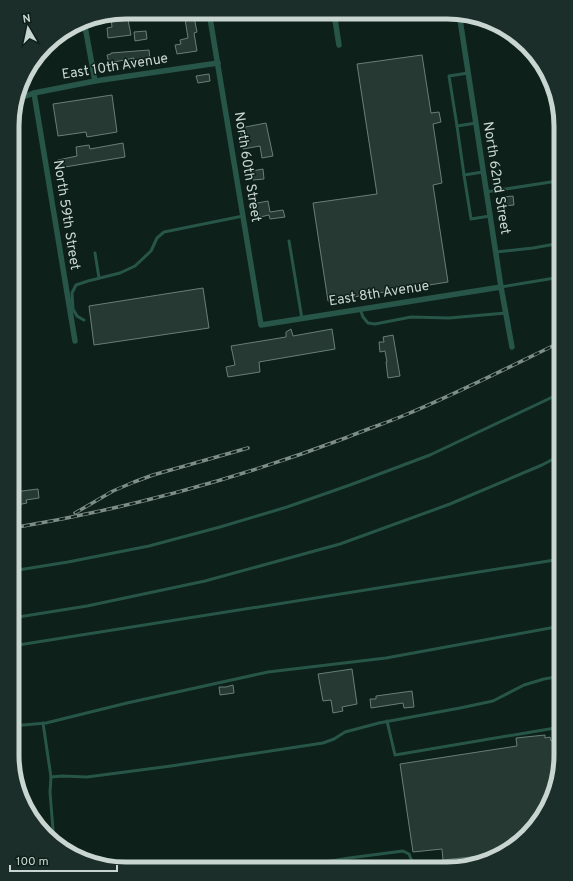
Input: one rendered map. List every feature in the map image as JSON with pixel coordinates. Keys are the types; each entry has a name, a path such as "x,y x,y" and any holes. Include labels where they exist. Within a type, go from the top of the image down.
{"street":[{"name":"North 60th Street","path":"210,19 260,325"},
{"path":"335,19 339,45"},
{"name":"North 62nd Street","path":"460,20 501,287 512,347"},
{"path":"85,28 95,81"},
{"name":"East 10th Avenue","path":"23,97 34,92 95,81 218,63"},
{"name":"North 59th Street","path":"34,92 75,341"},
{"name":"East 8th Avenue","path":"260,325 501,287"}],"lane":[{"path":"468,72 450,76 464,175 471,219 490,216"},
{"path":"457,126 476,123"},
{"path":"464,175 483,172"},
{"path":"486,192 554,182"},
{"path":"84,320 77,316 73,309 72,293 76,285 120,273 135,266 151,251 157,238 164,232 243,216"},
{"path":"290,241 302,319"},
{"path":"496,252 554,245"},
{"path":"95,253 99,278"},
{"path":"501,287 554,278"},
{"path":"360,310 368,323 375,324 411,317 449,318 506,313"},
{"path":"19,569 68,562 149,546 220,527 287,506 430,456 554,396"},
{"path":"19,617 87,606 205,581 340,544 450,504 554,459"},
{"path":"19,645 554,560"},
{"path":"19,725 43,723 268,672 386,658 554,627"},
{"path":"51,777 87,777 323,743 334,739 345,732 387,721 493,701 524,685 554,677"},
{"path":"387,721 395,756 554,728"},
{"path":"43,723 51,777 50,792 53,834"},
{"path":"323,862 403,851 409,854 412,862"}],"building":[{"path":"128,19 131,35 108,38 107,28 112,27 111,20"},
{"path":"185,19 194,19 197,32 194,33 197,51 177,54 175,45 181,44 180,40 188,38"},
{"path":"146,31 147,39 135,41 134,32"},
{"path":"149,50 150,60 134,61 134,58 109,63 107,55 111,53"},
{"path":"422,55 431,113 439,112 441,122 433,124 442,183 433,185 448,282 328,301 313,203 377,194 357,64"},
{"path":"209,74 210,81 198,83 196,76"},
{"path":"112,95 117,132 87,137 86,132 58,136 53,104"},
{"path":"266,123 273,156 262,158 260,146 243,149 240,128"},
{"path":"123,143 125,157 59,168 58,160 77,156 76,147 89,145 90,149"},
{"path":"263,169 264,179 253,180 252,171"},
{"path":"513,196 514,205 504,206 503,197"},
{"path":"268,201 270,212 283,210 285,217 270,219 269,215 260,217 259,212 254,213 252,204"},
{"path":"203,288 209,328 94,345 89,306"},
{"path":"291,329 293,336 332,329 335,349 259,362 260,372 228,377 226,367 235,365 231,346 286,337 286,332"},
{"path":"393,335 400,376 388,378 385,351 380,352 379,342 384,342 383,337"},
{"path":"38,489 39,498 26,500 27,503 19,505 19,491"},
{"path":"352,669 357,704 342,707 343,711 333,713 331,700 323,701 318,674"},
{"path":"233,685 234,693 220,695 219,687"},
{"path":"412,691 414,707 404,708 403,703 371,708 370,699 376,699 376,696"},
{"path":"545,735 545,738 550,737 551,741 554,740 554,762 548,789 536,814 523,831 500,848 482,856 443,860 442,849 413,852 400,764 517,746 516,738"}],"railway":[{"path":"19,527 98,512 140,502 183,491 266,466 348,437 425,407 554,345"},
{"path":"75,513 113,491 134,482 153,475 248,448"}]}
